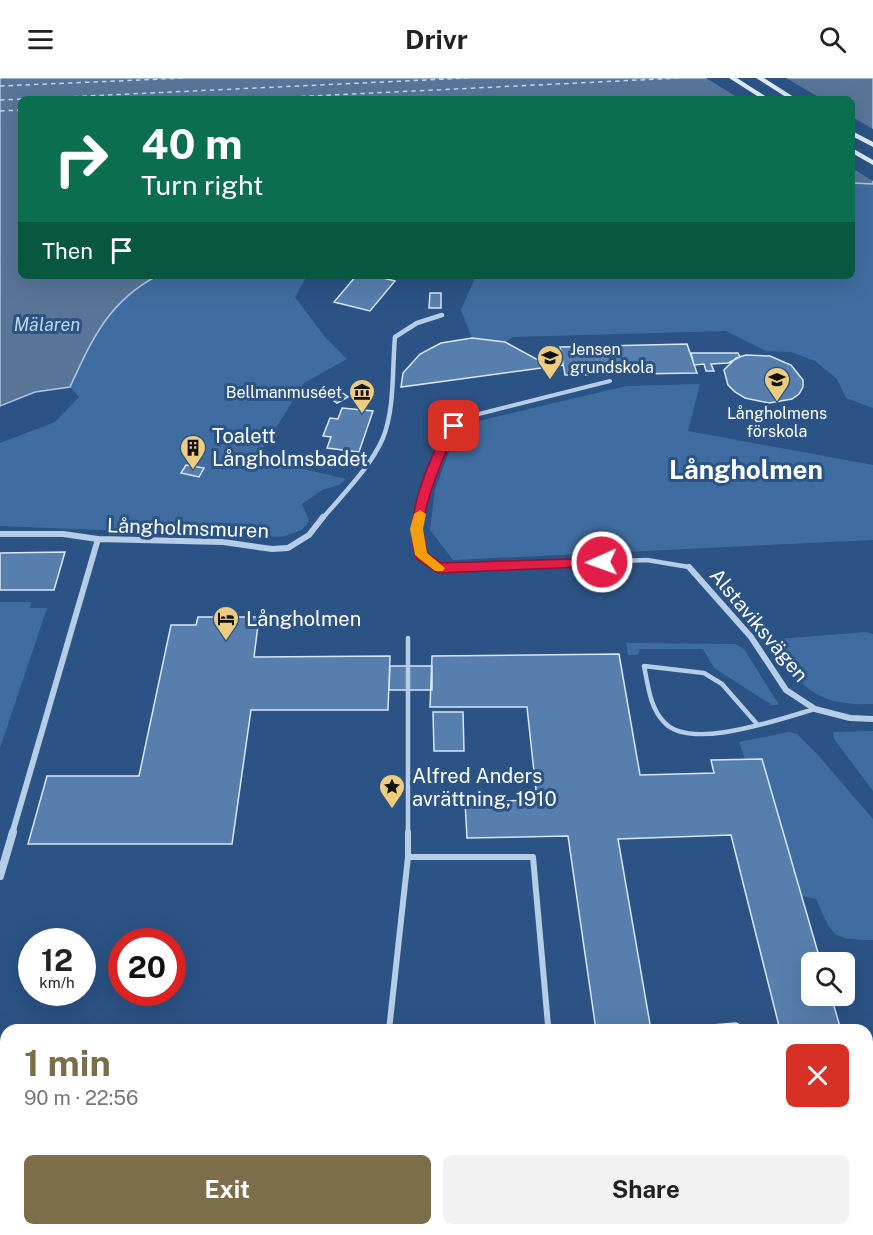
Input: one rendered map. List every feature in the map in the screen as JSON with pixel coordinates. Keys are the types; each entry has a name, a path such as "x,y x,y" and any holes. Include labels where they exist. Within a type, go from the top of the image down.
{"main road":[{"path":"732,78 762,96"},
{"path":"759,78 789,96"},
{"path":"855,135 873,145"},
{"path":"855,152 873,163"}],"street":[{"name":"Långholmsmuren","path":"0,876 98,539 223,542 272,549 288,548 309,535 370,460 383,437 389,413 395,337 417,323 442,315"},
{"path":"0,534 63,534 98,539"},
{"name":"Alstaviksvägen","path":"689,567 751,637 786,690 815,709 850,718 873,719"}],"lane":[{"path":"610,381 467,417 454,426 446,438 426,489 417,529 421,555 438,568 646,560 689,567"},
{"path":"390,1024 408,858 408,638"},
{"path":"757,724 722,684 704,673 644,666 653,706 670,729 695,734 717,734 757,724 815,709"},
{"path":"408,858 533,857 548,1024"}],"shaded area":[{"path":"855,183 873,184 873,408 846,398 837,379 815,361 791,352 766,351 726,331 513,337 505,342 472,338 461,310 475,279 855,279"},
{"path":"152,279 305,279 295,297 325,337 347,359 304,383 257,458 346,479 339,485 322,490 302,504 309,521 302,530 282,537 0,526 0,443 55,422 79,397 70,387 86,353 114,309 140,286"},
{"path":"700,384 688,431 873,465 873,540 453,560 430,530 435,490 457,429 470,423 626,386"},
{"path":"0,602 31,602 30,608 47,608 0,748"},
{"path":"867,632 873,634 873,704 838,702 813,692 793,673 773,645 778,639"},
{"path":"626,643 735,644 744,649 779,705 772,705 714,668 703,649 640,649 638,655 628,655"},
{"path":"873,731 873,791 834,739 833,732"},
{"path":"789,732 797,734 817,754 873,819 873,940 841,937 830,928 816,899 802,896 762,759 745,759 739,742"}],"water":[{"name":"Mälaren","path":"0,78 873,78 873,184 855,183 855,96 18,96 18,279 152,279 126,297 114,309 95,337 70,387 35,392 0,406"}],"pier":[{"path":"706,78 786,78 817,96 735,96"},
{"path":"855,119 873,129 873,181 855,170"}],"building":[{"path":"353,279 395,281 370,311 334,302"},
{"path":"430,293 441,293 441,308 429,308"},
{"path":"472,338 505,342 538,360 562,357 563,365 401,387 403,373 420,354 441,343"},
{"path":"687,344 697,373 565,375 560,347"},
{"path":"691,353 738,353 740,357 728,363 711,364 714,371 706,371 704,364 694,365"},
{"path":"746,355 770,356 791,365 803,380 803,387 799,394 792,399 769,403 745,398 735,392 728,385 724,370 736,358"},
{"path":"336,388 348,397 337,403 325,394"},
{"path":"342,408 373,411 359,452 327,448 331,437 323,436 330,418 338,419"},
{"name":"Toalett Långholmsbadet","path":"186,465 204,468 199,477 181,473"},
{"path":"65,552 54,590 0,590 0,553"},
{"path":"198,617 259,617 254,657 390,656 388,710 251,710 232,844 28,844 47,776 139,776 171,625 196,625"},
{"path":"619,654 640,775 714,773 711,760 762,759 818,952 801,952 801,1006 834,1006 839,1024 778,1024 731,835 618,839 650,1024 595,1024 568,836 467,838 465,802 537,800 527,707 430,707 432,656"},
{"path":"390,666 432,666 432,690 389,690"},
{"path":"433,712 463,712 464,751 434,751"}],"ferry route":[{"path":"0,86 186,78"},
{"path":"87,96 468,78"},
{"path":"311,96 680,78"},
{"path":"0,100 18,99"},
{"path":"0,111 18,110"}],"slow traffic":[{"path":"420,514 417,529 421,555 439,568"}],"place":[{"name":"Jensen grundskola","path":"550,381"},
{"name":"Långholmens förskola","path":"777,403"},
{"name":"Bellmanmuséet","path":"362,415"},
{"name":"Toalett Långholmsbadet","path":"193,471"},
{"name":"Långholmen","path":"226,642"},
{"name":"Alfred Anders avrättning, 1910","path":"392,810"}],"district":[{"name":"Långholmen","path":"746,470"}],"route":[{"path":"454,426 446,438 426,489 417,529 421,555 438,568 602,562"}]}
